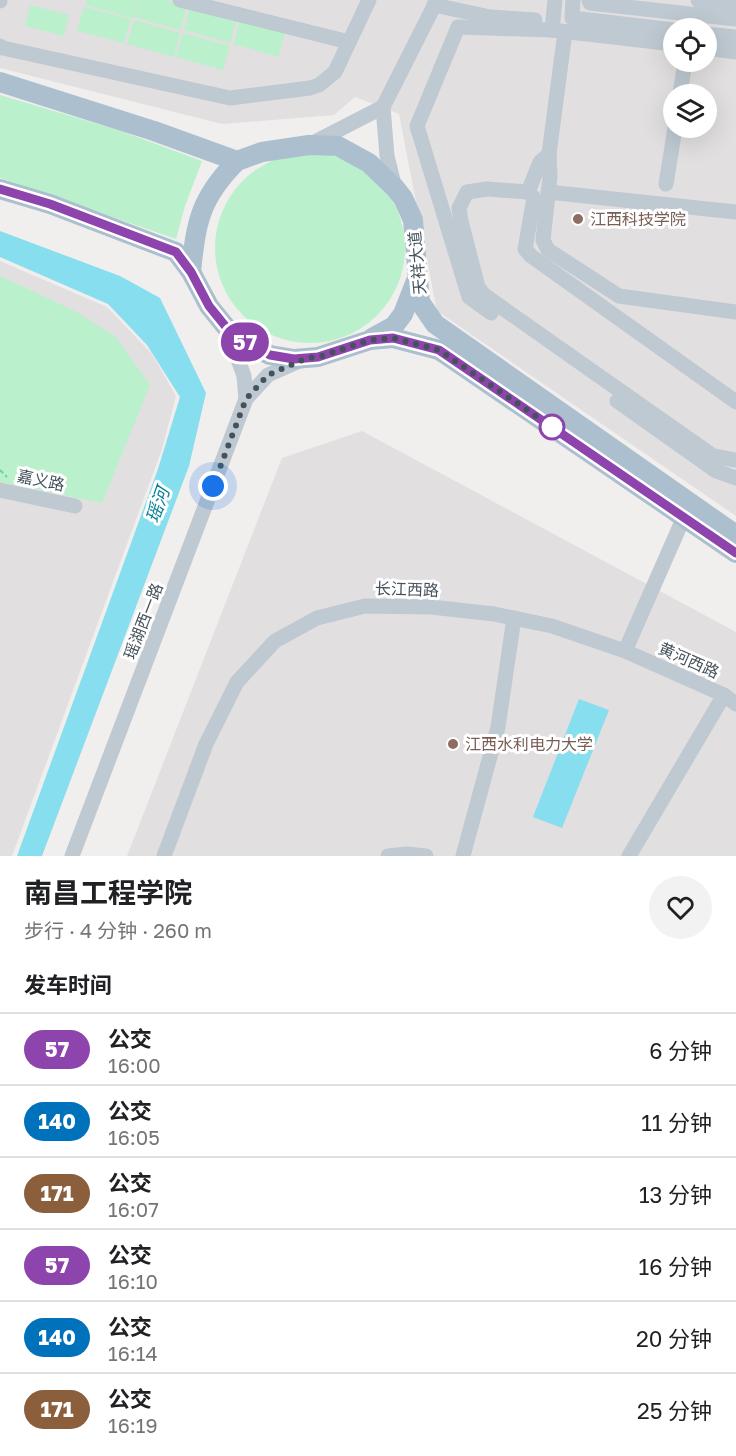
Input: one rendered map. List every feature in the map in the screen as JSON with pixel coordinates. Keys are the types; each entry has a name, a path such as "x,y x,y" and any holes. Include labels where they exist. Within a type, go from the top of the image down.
{"main road":[{"path":"0,82 154,130 237,161 218,180 201,210 195,233 191,272"},
{"name":"天祥大道","path":"237,161 262,152 309,145 338,146 369,163 403,198 413,220 420,302 435,324 687,511 736,553"},
{"name":"天祥大道","path":"0,189 50,204 176,252 191,272 209,306 226,327 239,339 270,355 294,359 318,357 370,340 393,338 439,350 687,511 736,536"},
{"path":"370,340 394,326 404,314 418,275"}],"street":[{"path":"180,0 349,42"},
{"path":"0,46 230,98 320,85 335,72 369,0"},
{"path":"555,0 557,28 548,192 543,240 548,250 620,296 736,312"},
{"path":"573,0 572,18 663,29"},
{"path":"589,0 590,3 736,19"},
{"path":"698,0 736,4"},
{"path":"395,188 387,156 383,107 436,2 490,17 663,43"},
{"path":"557,28 458,27 417,126 469,297 716,471 736,478"},
{"path":"717,35 736,37"},
{"path":"717,49 736,52"},
{"path":"309,145 383,107"},
{"path":"666,184 673,138"},
{"path":"528,192 540,162 549,154"},
{"path":"736,402 531,256 525,249 534,198 528,192 475,189 467,192 459,208 460,221 478,287 484,295 713,456 736,460"},
{"path":"548,192 736,212"},
{"path":"226,327 244,376 246,399"},
{"path":"246,399 268,375 307,358"},
{"name":"瑶湖西一路","path":"72,856 246,399"},
{"name":"嘉义路","path":"3,484 75,506"},
{"path":"625,651 687,511"},
{"name":"长江西路","path":"164,856 206,744 237,682 275,641 317,618 364,606 431,607 514,618 552,626 625,651"},
{"path":"463,856 498,727 514,618"},
{"name":"黄河西路","path":"625,651 730,699"},
{"path":"629,856 730,699"},
{"path":"388,856 407,854 426,856"}],"path":[{"path":"0,470 3,484"}],"shaded area":[{"name":"江西科技学院","path":"0,0 736,0 736,516 437,311 399,114 355,97 334,115 222,124 0,68"},
{"path":"0,261 107,307 152,354 176,396 162,449 12,856 0,856"},
{"name":"江西水利电力大学","path":"362,431 736,632 736,856 127,856 282,458"}],"green space":[{"path":"87,0 137,0 132,18 85,5"},
{"path":"138,0 164,0 187,6 180,30 133,17"},
{"path":"30,5 69,15 64,36 25,26"},
{"path":"190,6 237,19 230,43 184,30"},
{"path":"84,7 131,19 124,43 77,31"},
{"path":"240,19 285,32 278,57 234,44"},
{"path":"134,20 180,33 174,57 127,44"},
{"path":"183,33 230,46 223,70 176,57"},
{"path":"0,95 118,130 202,161 185,206 176,239 0,178"},
{"path":"319,153 329,154 355,164 371,174 384,187 398,211 404,229 404,267 398,285 384,309 371,322 347,336 329,342 301,343 291,342 265,332 249,322 236,309 222,285 216,267 215,239 216,229 226,203 236,187 249,174 273,160 291,154"},
{"path":"0,276 75,311 116,337 150,385 102,503 0,482"}],"water":[{"name":"瑶河","path":"0,231 120,276 160,298 206,393 189,466 42,856 17,856 158,469 180,397 147,345 108,304 0,257"},
{"path":"579,699 609,710 562,828 533,817"}],"bus line":[{"name":"57","path":"0,189 50,204 176,252 191,272 209,306 226,327 239,339 270,355 294,359 318,357 370,340 393,338 439,350 736,553"}],"place":[{"name":"江西科技学院","path":"578,219"},
{"name":"江西水利电力大学","path":"453,744"}],"route":[{"path":"213,486 246,399 268,375 307,358 340,351 370,340 393,338 439,350 552,427"}]}
